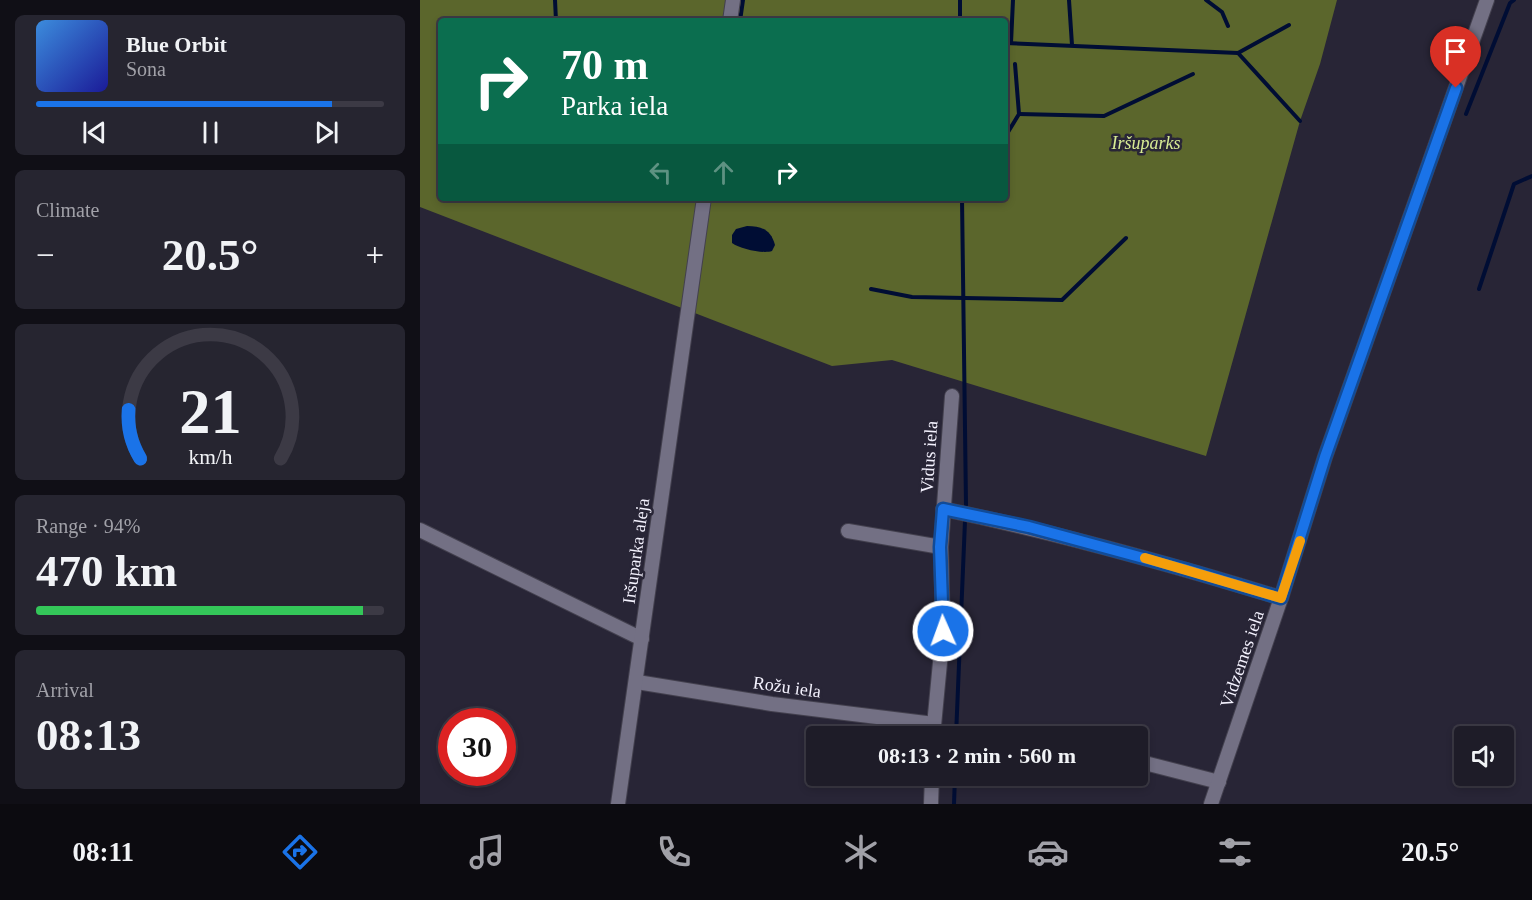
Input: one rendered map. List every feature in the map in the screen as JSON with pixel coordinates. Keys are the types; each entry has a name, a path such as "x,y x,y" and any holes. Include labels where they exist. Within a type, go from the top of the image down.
{"street":[{"path":"730,18 733,0"},
{"name":"Vidzemes iela","path":"1211,804 1281,598 1325,457 1487,0"},
{"name":"Iršuparka aleja","path":"618,804 704,201"},
{"name":"Vidus iela","path":"934,726 943,631 940,547 952,396"},
{"path":"943,509 1029,527 1281,598"},
{"path":"420,531 642,639"},
{"path":"848,531 940,547"},
{"name":"Rožu iela","path":"636,682 909,726"},
{"path":"1148,764 1219,782"},
{"path":"931,804 932,786"}],"green space":[{"name":"Iršuparks","path":"420,0 1337,0 1320,64 1300,121 1206,456 892,360 832,366 420,207"}],"water":[{"path":"747,226 761,228 768,232 775,245 772,251 752,250 732,243 732,235 736,229"}],"waterway":[{"path":"555,0 556,18"},
{"path":"740,18 743,0"},
{"path":"960,0 960,18"},
{"path":"1011,43 1013,0"},
{"path":"1069,0 1072,45"},
{"path":"1206,0 1222,12 1228,26"},
{"path":"1466,114 1510,3 1514,0"},
{"path":"1238,53 1289,25"},
{"path":"1008,43 1238,53 1300,121"},
{"path":"1008,132 1019,114 1015,64"},
{"path":"1019,114 1104,116 1193,74"},
{"path":"1479,289 1514,184 1532,176"},
{"path":"962,201 966,505"},
{"path":"871,289 912,297 1062,300 1126,238"},
{"path":"956,726 965,521"},
{"path":"954,804 955,786"}],"slow traffic":[{"path":"1145,558 1281,598 1300,541"}],"route":[{"path":"943,631 940,547 943,509 1029,527 1281,598 1325,457 1456,88"}]}
